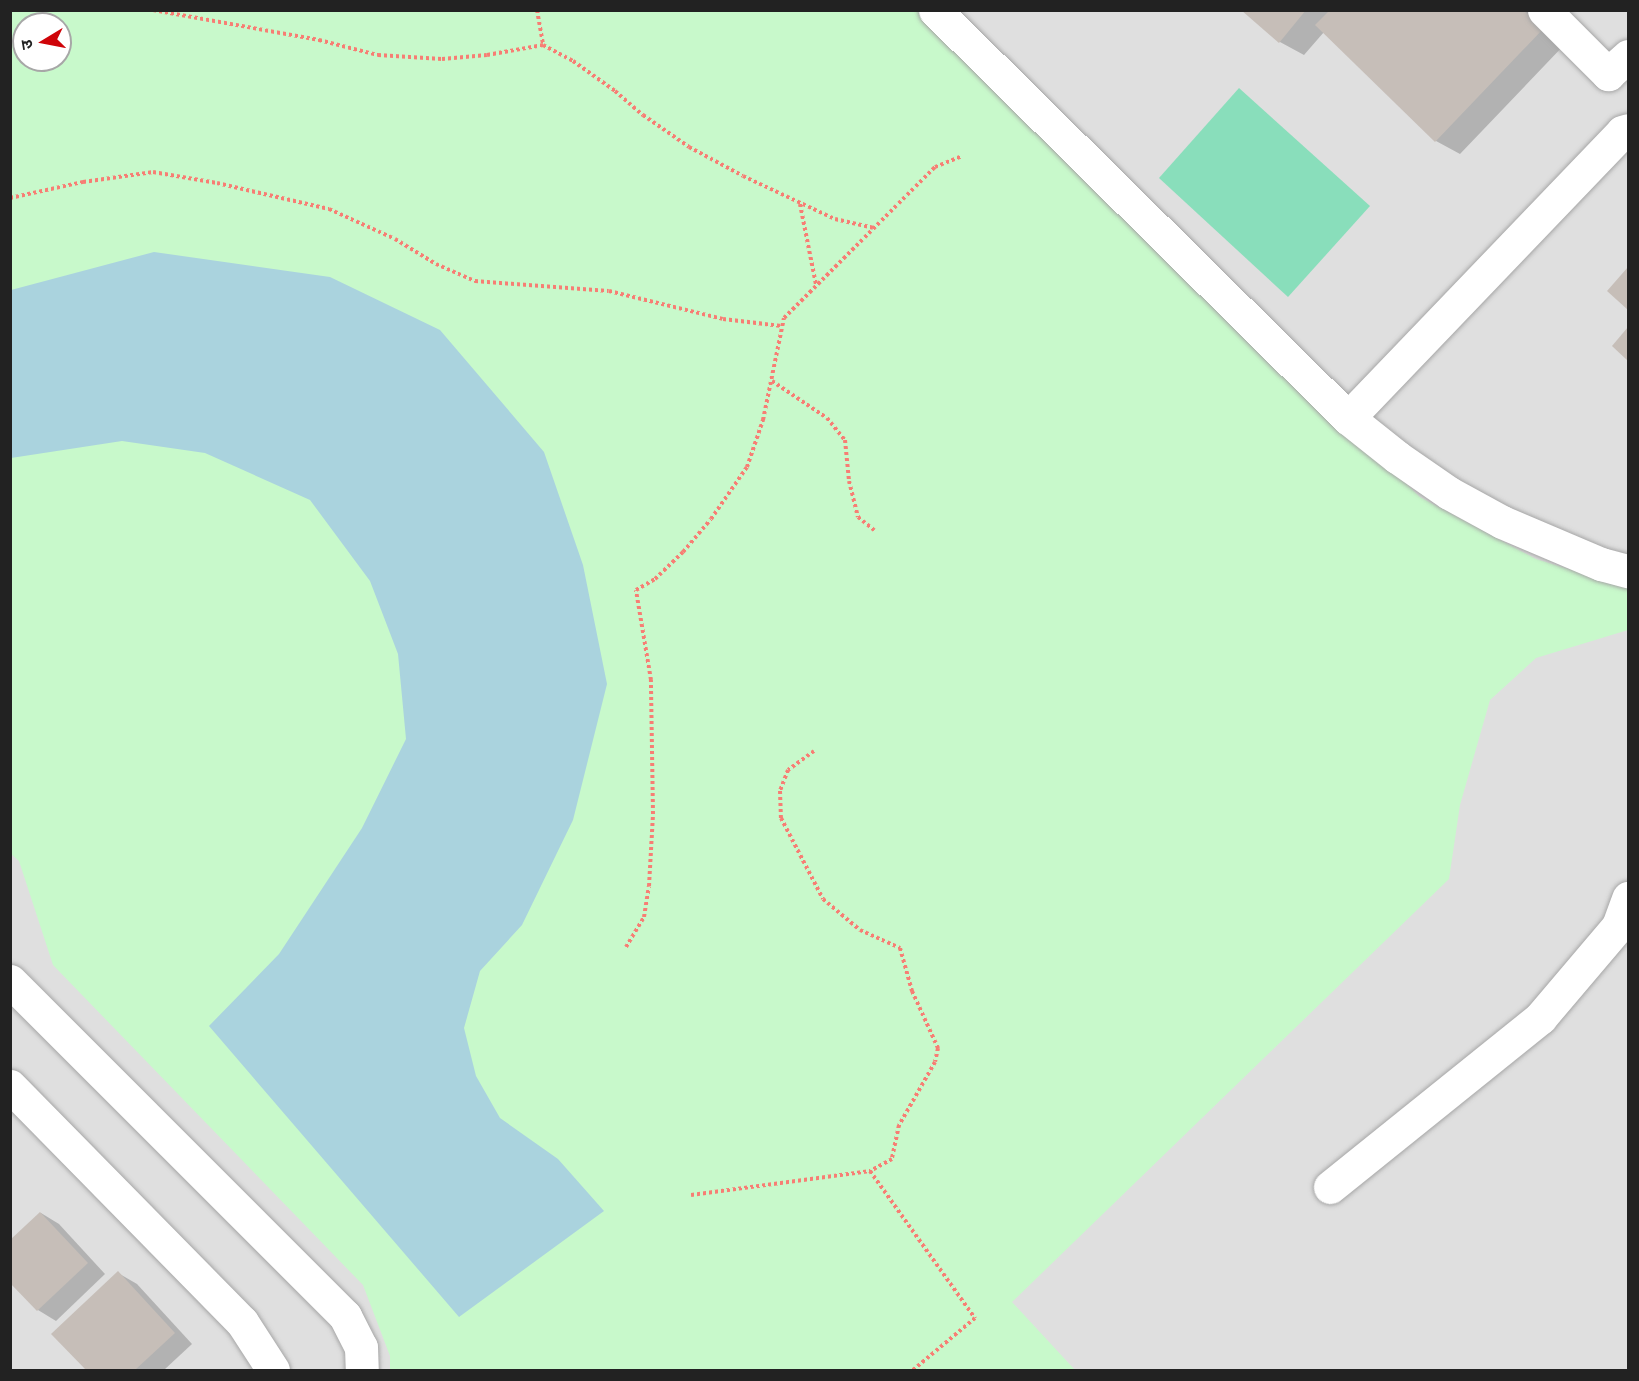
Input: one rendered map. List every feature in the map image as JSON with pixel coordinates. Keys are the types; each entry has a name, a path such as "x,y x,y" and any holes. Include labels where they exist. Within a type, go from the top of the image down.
{"street":[{"path":"935,10 1348,418 1449,493 1491,516 1601,564 1629,571"},
{"path":"1544,10 1608,74 1629,57"},
{"path":"1348,418 1622,132 1629,130"},
{"path":"1330,1187 1540,1018 1618,926 1629,898"},
{"path":"10,981 345,1316 361,1347 362,1371"},
{"path":"10,1086 242,1322 273,1371"}],"path":[{"path":"153,10 319,40 378,55 442,59 543,45 573,61 689,147 835,219 873,228"},
{"path":"537,10 543,45"},
{"path":"626,947 644,917 649,886 653,814 651,680 636,590 655,579 683,552 711,519 747,468 763,420 784,318 935,167 962,156"},
{"path":"10,198 83,182 153,172 207,181 329,209 396,239 436,264 475,281 609,291 723,320 783,326"},
{"path":"800,203 816,286"},
{"path":"771,381 827,418 845,440 849,480 858,517 874,530"},
{"path":"691,1195 870,1172 892,1159 899,1125 935,1062 938,1048 912,991 900,948 860,930 824,899 781,818 780,791 789,770 814,751"},
{"path":"870,1172 975,1318 914,1371"}],"shaded area":[{"path":"11,11 1628,11 1628,1370 11,1370"}],"green space":[{"path":"10,11 919,11 1420,497 1536,559 1628,587 1628,630 1536,658 1490,700 1460,805 1449,879 1012,1302 1075,1370 390,1370 390,1356 363,1285 53,965 19,861 11,854"},
{"path":"1239,88 1370,206 1288,297 1159,178"}],"water":[{"path":"154,252 330,277 440,330 544,452 583,565 607,684 573,820 522,925 480,971 464,1028 476,1076 500,1118 558,1159 604,1211 459,1317 209,1026 279,954 362,828 406,739 398,654 370,581 310,500 205,453 122,441 11,458 11,290"}],"building":[{"path":"1241,10 1306,10 1279,43"},
{"path":"1330,10 1524,10 1543,29 1435,142 1315,25"},
{"path":"1628,267 1628,310 1607,291"},
{"path":"1628,327 1628,361 1612,346"},
{"path":"40,1212 88,1263 37,1311 10,1283 10,1240"},
{"path":"118,1271 175,1333 135,1370 86,1370 51,1334"}]}
